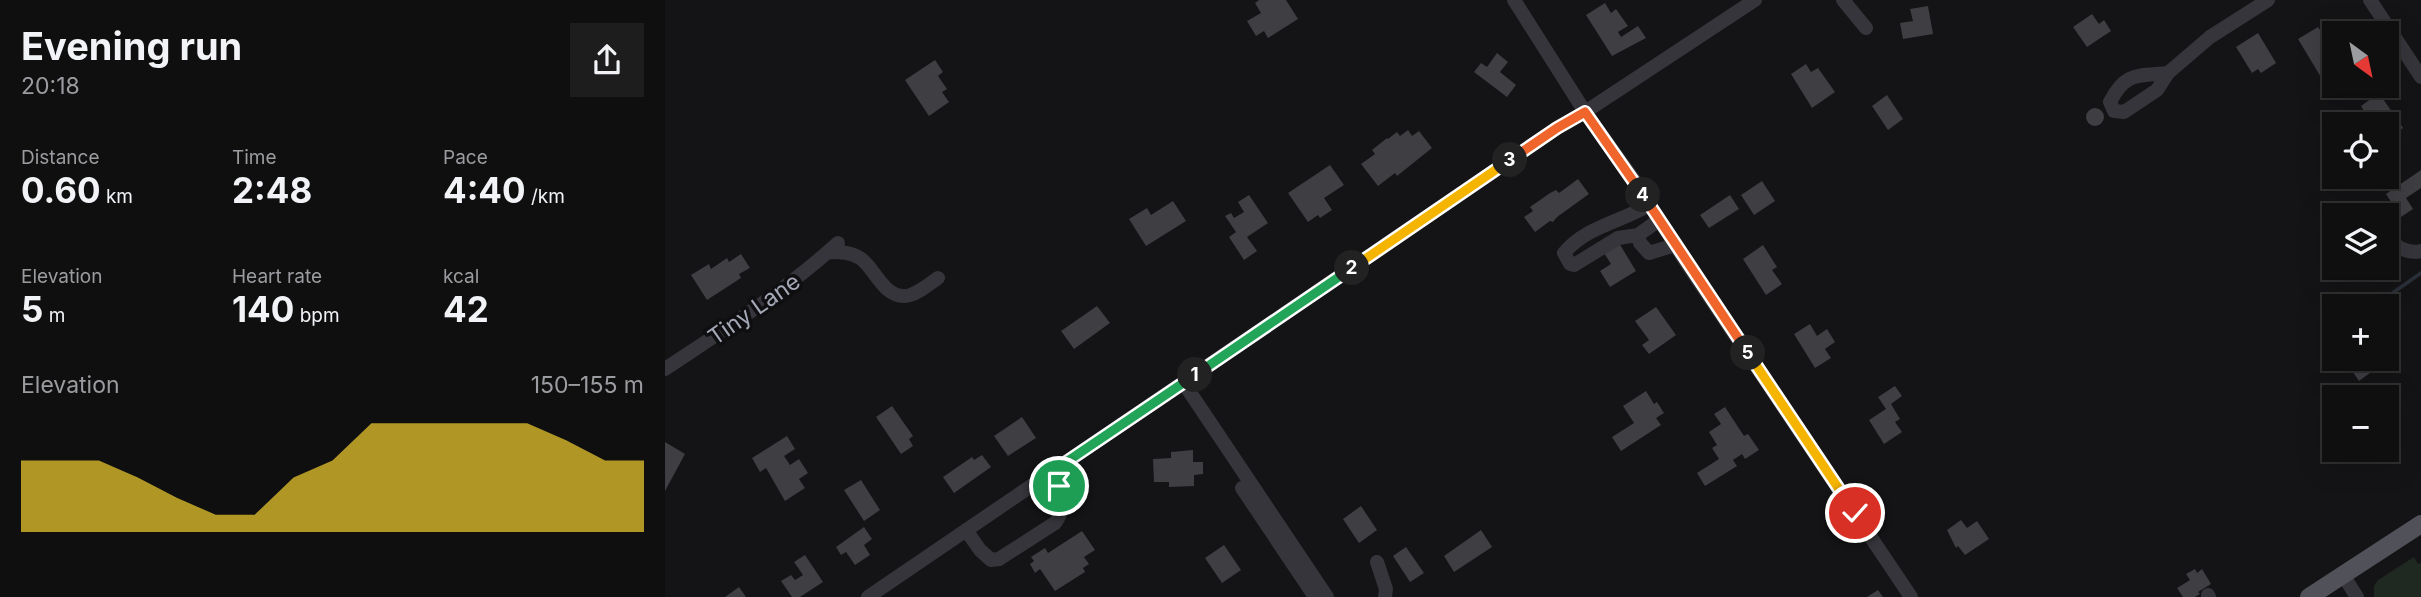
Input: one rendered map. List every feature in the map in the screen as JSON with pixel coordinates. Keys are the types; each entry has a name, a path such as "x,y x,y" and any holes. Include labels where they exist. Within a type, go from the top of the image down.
{"main road":[{"path":"2309,597 2421,524"}],"street":[{"path":"1514,0 1585,112 1911,597"},
{"path":"877,594 966,530 1557,128 1755,0"},
{"path":"1843,0 1866,28"},
{"path":"2168,73 2210,37 2268,0"},
{"path":"2371,0 2421,77"},
{"path":"1649,205 1579,239 1565,253 1566,258 1574,265 1619,238 1638,235 1659,220"},
{"path":"1638,235 1640,243 1649,253 1675,245"},
{"name":"Tiny Lane","path":"667,365 762,304 806,272 833,247 863,260 887,289 896,295 907,296 938,278"},
{"path":"2399,247 2409,252 2421,251"},
{"path":"1179,385 1315,597"},
{"path":"1179,385 1327,597"},
{"path":"966,530 991,560 999,559 1055,523 1063,506 1059,486 1050,473"},
{"path":"1377,562 1386,589 1385,597"},
{"path":"2343,575 2357,597"}],"shaded area":[{"path":"2414,557 2418,564 2421,563 2421,597 2374,597 2374,586 2378,580"}],"building":[{"path":"1259,0 1286,0 1298,19 1268,38 1264,31 1256,36 1247,21 1261,13 1255,3"},
{"path":"1605,3 1611,13 1616,9 1628,26 1618,32 1621,37 1638,26 1646,38 1612,56 1586,15"},
{"path":"1928,6 1933,34 1903,39 1900,23 1913,21 1910,9"},
{"path":"2092,14 2099,24 2104,20 2111,31 2087,47 2073,27"},
{"path":"2318,27 2322,33 2322,79 2298,39"},
{"path":"2258,33 2276,63 2261,73 2258,69 2252,73 2236,47"},
{"path":"1497,53 1508,62 1500,72 1516,85 1507,97 1474,72 1481,63 1487,67"},
{"path":"935,60 943,72 938,76 947,89 942,92 949,102 929,116 905,80"},
{"path":"1806,64 1811,72 1818,68 1835,92 1812,108 1791,74"},
{"path":"1887,95 1903,119 1888,130 1872,106"},
{"path":"2372,98 2382,98 2392,112 2365,112 2361,106"},
{"path":"2091,108 2099,108 2104,117 2102,124 2091,126 2086,121 2086,113"},
{"path":"1408,130 1412,136 1419,131 1432,148 1397,176 1395,173 1378,186 1361,164 1375,154 1372,150 1387,138 1397,132 1400,136"},
{"path":"1330,165 1344,185 1324,198 1332,210 1308,222 1288,193"},
{"path":"2421,170 2421,188 2406,198 2413,209 2401,217 2399,203 2392,203 2386,194 2399,189 2399,185"},
{"path":"1578,179 1589,194 1553,222 1550,221 1535,232 1524,217 1533,211 1530,207 1556,190 1559,193"},
{"path":"1762,181 1775,201 1754,215 1741,195"},
{"path":"1249,195 1268,223 1247,237 1257,251 1244,260 1229,237 1236,232 1225,216 1231,213 1234,218 1244,212 1238,202"},
{"path":"1730,195 1739,209 1709,228 1700,215"},
{"path":"1173,201 1186,221 1146,246 1129,219 1147,208 1151,215"},
{"path":"1619,243 1636,271 1610,287 1600,271 1611,264 1604,253"},
{"path":"1763,245 1777,267 1772,270 1782,284 1766,295 1743,259"},
{"path":"741,254 750,268 739,274 741,278 707,300 691,275 709,264 711,269 727,258 729,262"},
{"path":"1097,306 1110,323 1074,349 1061,331"},
{"path":"1656,307 1676,335 1649,354 1642,345 1649,340 1635,321"},
{"path":"1810,324 1817,336 1827,329 1835,342 1825,349 1831,358 1815,368 1794,334"},
{"path":"2352,371 2373,371 2359,381"},
{"path":"1895,386 1902,396 1891,404 1900,419 1895,422 1902,432 1884,444 1869,420 1886,409 1878,397"},
{"path":"1646,391 1664,413 1656,418 1661,425 1621,451 1612,437 1634,423 1623,406"},
{"path":"892,406 913,436 909,439 913,446 901,454 876,417"},
{"path":"1725,407 1744,436 1748,434 1759,450 1745,459 1742,454 1733,460 1737,466 1705,486 1697,473 1719,459 1712,448 1717,445 1709,432 1721,424 1714,414"},
{"path":"1022,417 1036,438 1008,456 994,436"},
{"path":"787,436 795,449 784,456 790,465 799,459 808,473 799,479 805,488 785,501 766,468 760,472 752,458"},
{"path":"665,442 685,454 665,491"},
{"path":"1193,450 1193,462 1203,462 1203,474 1194,475 1194,486 1169,487 1169,482 1154,482 1153,459 1171,458 1171,452"},
{"path":"982,455 991,467 954,493 943,477 972,457 974,460"},
{"path":"861,480 880,510 864,521 844,490"},
{"path":"1361,506 1377,530 1359,543 1343,519"},
{"path":"1961,520 1967,528 1977,521 1989,539 1965,555 1958,546 1956,548 1947,530"},
{"path":"864,527 872,539 864,545 870,555 855,565 846,552 841,555 836,547"},
{"path":"1481,530 1492,547 1454,572 1444,556"},
{"path":"1082,531 1095,550 1084,557 1089,564 1083,568 1085,572 1055,591 1040,569 1035,573 1030,564 1034,561 1031,557 1045,548 1048,553"},
{"path":"1224,545 1241,570 1222,583 1205,558"},
{"path":"1406,547 1424,573 1410,582 1393,556"},
{"path":"805,555 823,582 800,597 792,597 781,581 791,575 795,580 803,575 794,562"},
{"path":"2195,569 2197,573 2202,569 2211,584 2195,597 2183,597 2177,588 2190,580 2186,574"},
{"path":"739,587 746,597 725,597"},
{"path":"1878,590 1883,597 1867,597"}],"waterway":[{"path":"2391,294 2421,273"}],"route":[{"path":"1059,486 1050,473 1557,128 1585,112 1634,180 1855,513"}]}
